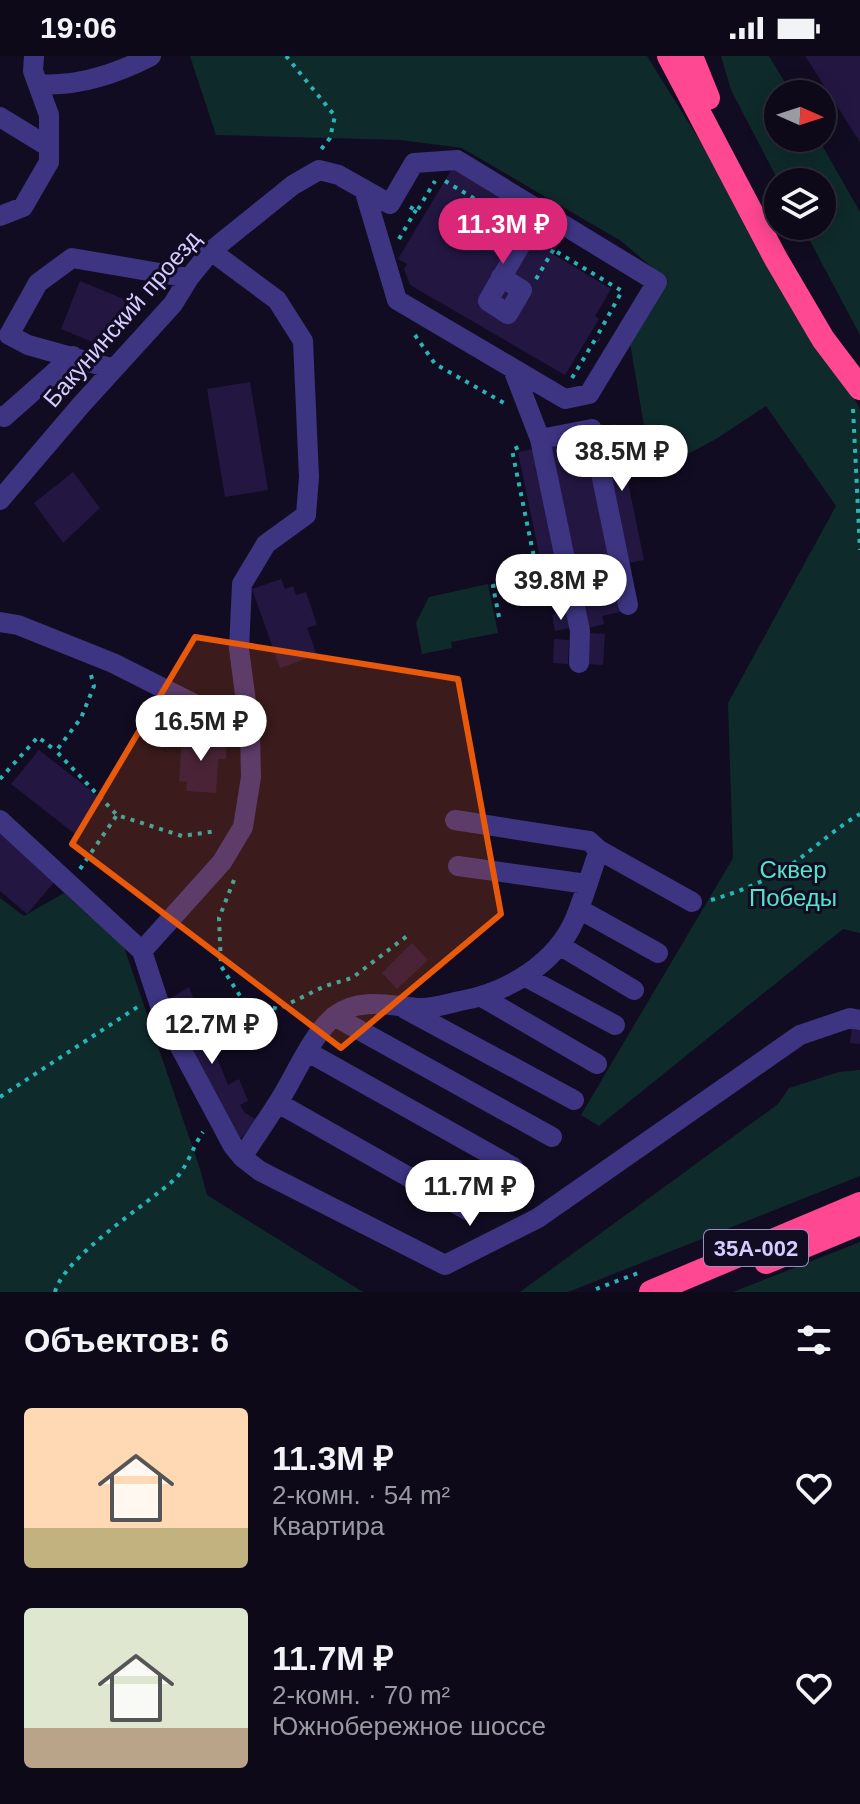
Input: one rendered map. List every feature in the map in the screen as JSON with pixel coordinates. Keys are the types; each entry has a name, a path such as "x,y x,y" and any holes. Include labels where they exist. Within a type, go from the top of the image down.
{"highway":[{"path":"669,56 776,259 823,339 857,377"},
{"path":"691,56 729,146 838,334 857,377"},
{"name":"35А-002","path":"651,1292 860,1204"},
{"name":"35А-002","path":"693,1292 860,1223"}],"street":[{"path":"0,216 23,207 49,162 49,115 33,71 34,56"},
{"path":"38,84 56,85 98,78 151,56"},
{"path":"0,117 49,147"},
{"path":"364,189 397,300 565,399 589,394 657,282 457,160 414,163 376,229"},
{"name":"Бакунинский проезд","path":"0,500 173,304 211,251 293,185 319,170 340,176 364,189"},
{"path":"364,189 390,204"},
{"path":"501,277 540,211"},
{"path":"142,951 222,862 243,827 251,777 250,732 239,649 242,584 266,544 306,515 309,477 303,341 277,300 211,251"},
{"path":"114,369 28,345 9,335 38,283 72,258 189,278"},
{"path":"0,416 4,417 73,356"},
{"path":"513,369 580,631 579,663"},
{"path":"581,395 588,423"},
{"path":"532,442 592,429 628,605"},
{"path":"0,622 18,625 113,663 250,732"},
{"path":"0,820 142,951 163,1015 242,1157 260,1171 445,1265 538,1218 800,1035 850,1018 860,1020"},
{"path":"455,820 589,841 599,850 701,901"},
{"path":"242,1157 334,1016 353,1005 423,1009 482,997 524,976 559,945 575,921 599,850"},
{"path":"458,866 587,884"},
{"path":"579,909 658,953"},
{"path":"559,945 634,990"},
{"path":"524,976 615,1025"},
{"path":"482,997 597,1064"},
{"path":"401,1006 574,1100"},
{"path":"334,1016 552,1137"},
{"path":"308,1052 513,1167"},
{"path":"278,1103 467,1210"}],"path":[{"path":"286,56 335,116 330,138 293,185"},
{"path":"393,250 438,177 529,231"},
{"path":"557,252 622,291 596,338"},
{"path":"397,300 400,313 435,364 505,404"},
{"path":"857,377 860,550"},
{"path":"499,617 493,586 538,577 512,450 532,442"},
{"path":"56,751 81,718 94,686 81,650"},
{"path":"0,779 38,737 56,751 117,815 182,836 243,827"},
{"path":"701,901 747,890 789,866 860,814"},
{"path":"70,883 117,815"},
{"path":"236,874 219,918 221,966 242,999 278,1009 325,986 352,978 407,936"},
{"path":"0,1097 156,994"},
{"path":"55,1292 58,1278 119,1222 178,1177 215,1113"}],"highlighted area":[{"path":"195,637 458,679 501,914 341,1048 72,844"}],"green space":[{"name":"Сквер Победы","path":"190,56 647,56 830,349 860,410 860,933 843,929 599,1126 581,1115 733,858 728,703 836,506 766,406 716,439 652,473 630,343 668,281 621,241 462,148 400,140 216,135"},
{"path":"721,56 769,56 784,80 764,80 764,152 826,152 835,168 772,168 731,90"},
{"path":"836,170 860,212 860,335 809,240 836,240"},
{"path":"488,584 498,633 451,642 452,648 422,654 416,623 429,597"},
{"path":"64,893 124,947 207,1195 363,1292 0,1292 0,898 24,916"},
{"path":"860,1070 860,1176 568,1292 520,1292 778,1104 789,1088 839,1072"},
{"path":"860,1242 860,1292 733,1292"}],"building":[{"path":"805,56 860,56 860,142 836,104 836,80 820,80"},
{"path":"462,152 568,227 553,254 611,289 595,316 599,319 565,375 410,285 404,269 407,264 398,259"},
{"path":"80,281 126,300 107,348 61,329"},
{"path":"250,382 268,490 225,497 207,389"},
{"path":"616,424 644,560 629,563 600,427"},
{"path":"584,438 620,612 602,616 604,624 589,628 551,445"},
{"path":"533,449 563,594 548,597 518,452"},
{"path":"73,472 100,508 63,543 34,503"},
{"path":"281,579 285,589 293,586 296,595 306,592 317,625 307,628 317,655 280,668 252,589"},
{"path":"566,612 570,628 555,631 552,615"},
{"path":"589,633 605,634 603,665 588,664"},
{"path":"554,639 569,640 568,664 553,663"},
{"path":"182,737 227,740 226,759 218,759 216,793 186,791 187,782 179,781"},
{"path":"39,750 103,800 75,834 11,784"},
{"path":"0,829 56,880 27,914 0,891"},
{"path":"412,943 428,960 397,989 382,973"},
{"path":"189,987 228,1085 239,1079 248,1101 240,1105 245,1113 258,1120 239,1140 227,1130 168,1000"},
{"path":"852,1026 860,1028 860,1044 850,1043"}]}
